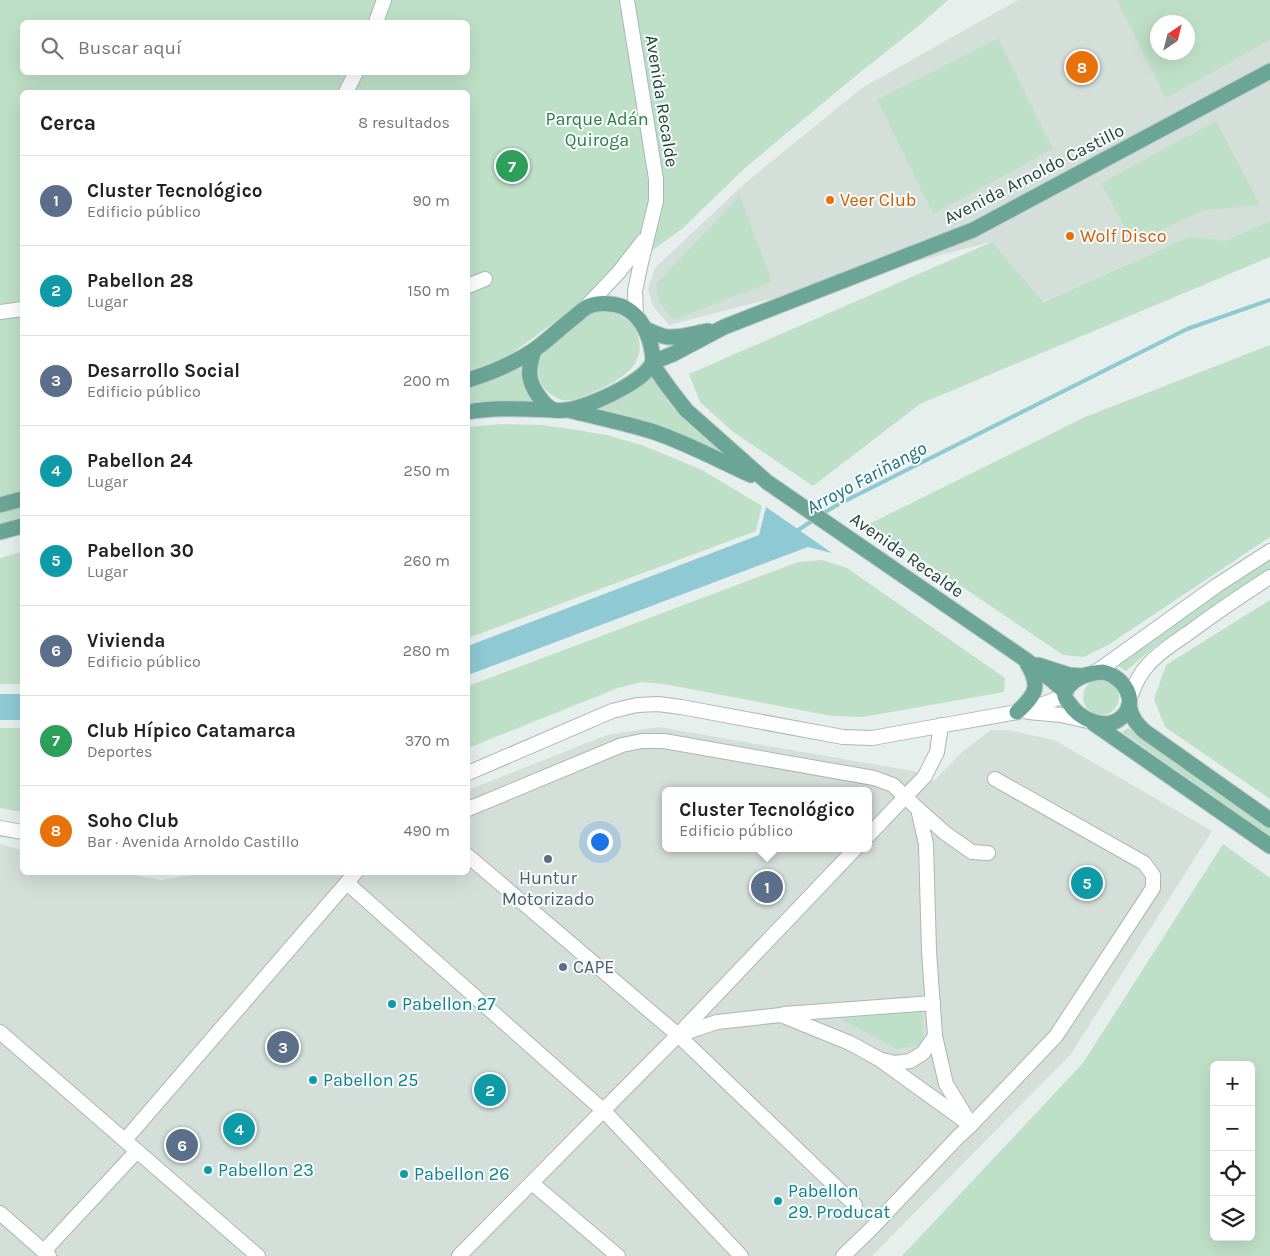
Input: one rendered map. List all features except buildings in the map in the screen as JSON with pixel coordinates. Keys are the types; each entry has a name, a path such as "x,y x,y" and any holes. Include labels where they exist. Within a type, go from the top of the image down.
{"main road":[{"name":"Avenida Arnoldo Castillo","path":"652,363 674,354 724,327 972,230 1270,71"},
{"path":"470,379 488,374 534,350 584,309 603,303 615,304 636,316 645,329 651,346 652,363 642,376 623,388 581,407 559,410 514,408 470,412"},
{"name":"Avenida Arnoldo Castillo","path":"645,329 669,337 678,337 724,327"},
{"path":"534,350 530,363 530,377 534,389 541,400 559,410"},
{"name":"Avenida Recalde","path":"652,363 668,388 686,410 767,482 1026,660 1053,681 1065,694"},
{"name":"Avenida Recalde","path":"559,410 613,421 652,432 767,482"},
{"path":"0,505 20,500"},
{"path":"0,532 20,527"},
{"path":"1017,712 1032,697 1035,686 1034,676 1026,660"},
{"name":"Avenida Recalde","path":"1026,660 1069,675 1088,674"},
{"path":"1270,820 1144,731 1130,713 1127,690 1122,682 1115,677 1103,672 1088,674 1070,685 1065,694 1072,708 1270,846"},
{"path":"1091,722 1113,723 1124,715 1129,702"}],"street":[{"path":"377,20 384,0"},
{"name":"Avenida Recalde","path":"627,0 656,179 656,201 636,292 636,316"},
{"path":"347,90 354,75"},
{"name":"Avenida Recalde","path":"584,309 619,272 647,237"},
{"path":"470,285 485,279"},
{"path":"0,312 20,309"},
{"path":"1088,674 1103,667 1216,586 1270,551"},
{"path":"1129,702 1140,675 1159,654 1227,605 1270,577"},
{"path":"470,773 612,711 637,705 658,704 682,707 844,737 872,738 1017,712 1039,706 1065,694"},
{"path":"1017,712 1062,715 1091,722"},
{"path":"872,832 924,776 937,752 941,725"},
{"path":"470,809 622,745 642,741 664,741 874,778 893,784 945,833 972,852 988,853"},
{"path":"843,1256 1056,1036 1153,888 1153,874 1144,863 995,779"},
{"path":"918,809 926,844 935,1036 946,1084 971,1125"},
{"path":"0,828 20,832"},
{"path":"459,1256 678,1035 852,852"},
{"path":"470,858 678,1035 855,1205"},
{"path":"125,1140 352,878 604,1111 741,1256"},
{"path":"678,1035 717,1022 933,1003"},
{"path":"780,1015 850,1043 879,1059 971,1125"},
{"path":"0,1032 258,1256"},
{"path":"879,1059 895,1063 910,1061 923,1053 935,1036"},
{"path":"0,1213 46,1254 137,1150"},
{"path":"532,1183 618,1256"}],"shaded area":[{"path":"1018,0 1270,0 1270,221 1224,241 1191,236 1042,302 991,242 669,325 653,306 648,289 655,268 744,184 862,88"},
{"name":"CAPE","path":"658,727 913,771 934,781 962,752 991,730 1008,730 1054,740 1212,831 1071,1054 872,1256 0,1256 0,844 20,849 20,875 134,875 161,880 192,875 470,875 470,789 607,735"}],"green space":[{"name":"Parque Adán Quiroga","path":"0,0 948,0 745,168 683,228 507,357 470,370 470,90 20,90 20,492 0,497"},
{"path":"1117,0 1270,0 1270,40 1166,98"},
{"path":"998,38 1053,149 933,214 877,100"},
{"path":"1216,121 1260,205 1205,210 1133,243 1101,183"},
{"path":"740,196 772,282 673,320 659,302 656,284"},
{"path":"1270,221 1270,257 920,404 813,486 732,431 700,402 689,374 992,242 1043,302 1191,236 1224,241"},
{"path":"603,310 625,318 633,326 638,336 640,347 638,356 629,371 604,387 576,399 561,400 549,393 541,383 538,366 542,354 591,313"},
{"path":"1270,345 1270,537 1108,645 1084,657 1063,655 869,524 1085,417"},
{"path":"519,368 521,369 523,381 532,399 530,402 501,401 470,404 470,388 502,377"},
{"path":"653,377 668,402 679,415 721,451 655,424 597,408 637,389"},
{"path":"503,424 541,425 606,435 642,445 702,470 762,506 756,531 470,637 470,427"},
{"path":"20,506 20,520 0,525 0,512"},
{"path":"20,553 20,684 0,684 0,558"},
{"path":"822,560 847,568 1005,678 1004,692 863,717 832,716 664,684 641,682 618,688 470,747 470,685 798,562"},
{"path":"1270,560 1270,569 1153,648 1126,671 1118,666 1193,611"},
{"path":"1270,600 1270,799 1165,727 1154,699 1166,665"},
{"path":"1101,679 1108,680 1114,684 1118,690 1118,704 1114,710 1108,714 1101,715 1094,714 1088,710 1084,704 1083,697 1084,690 1088,684 1094,680"},
{"path":"0,728 20,728 20,812 0,808"},
{"path":"1128,728 1270,828 1270,836 1122,732"},
{"path":"1223,844 1270,878 1270,1256 902,1256 1083,1063"},
{"path":"922,1009 924,1045 897,1049 840,1019"}],"water":[{"path":"766,507 832,553 808,547 470,674 470,645 759,535"},
{"path":"0,694 20,694 20,720 0,720"}],"waterway":[{"name":"Arroyo Fariñango","path":"820,515 1187,329 1270,300"},
{"name":"Arroyo Fariñango","path":"795,532 815,519"}],"place":[{"name":"Soho Club","path":"1082,67"},
{"name":"Club Hípico Catamarca","path":"512,166"},
{"name":"Veer Club","path":"830,200"},
{"name":"Wolf Disco","path":"1070,236"},
{"name":"Huntur Motorizado","path":"548,859"},
{"name":"Pabellon 30","path":"1087,883"},
{"name":"Cluster Tecnológico","path":"767,887"},
{"name":"CAPE","path":"563,967"},
{"name":"Pabellon 27","path":"392,1004"},
{"name":"Desarrollo Social","path":"283,1047"},
{"name":"Pabellon 25","path":"313,1080"},
{"name":"Pabellon 28","path":"490,1090"},
{"name":"Pabellon 24","path":"239,1129"},
{"name":"Vivienda","path":"182,1145"},
{"name":"Pabellon 23","path":"208,1170"},
{"name":"Pabellon 26","path":"404,1174"},
{"name":"Pabellon 29. Producat","path":"778,1201"}]}
